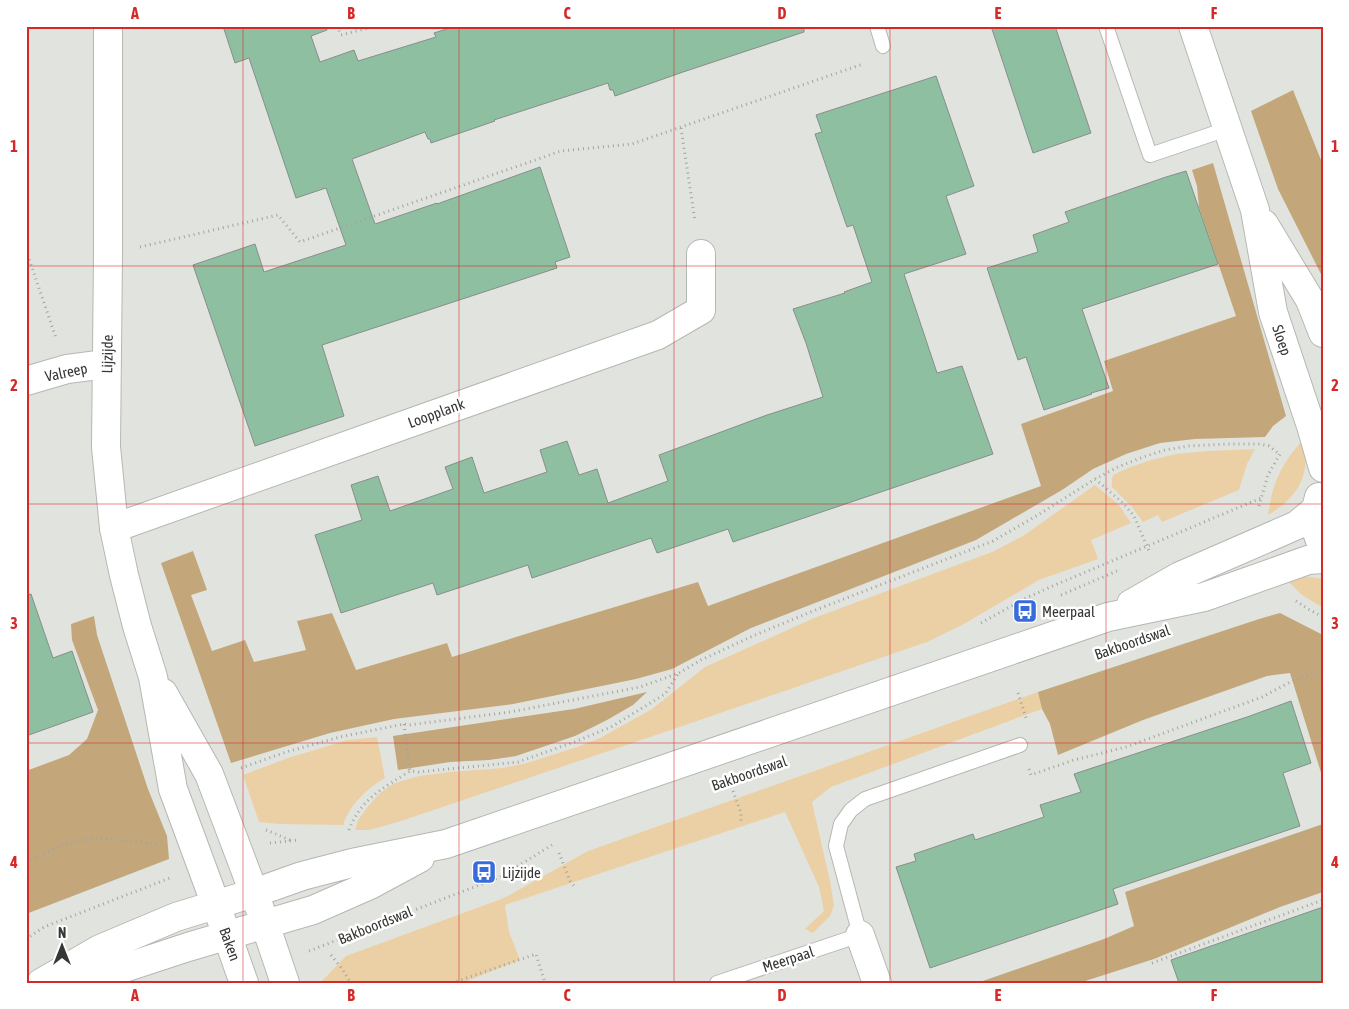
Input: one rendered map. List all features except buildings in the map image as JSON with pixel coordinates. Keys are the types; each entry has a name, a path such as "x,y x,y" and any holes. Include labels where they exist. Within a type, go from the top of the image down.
{"street":[{"name":"Lijzijde","path":"108,26 106,447 114,528 135,618 153,677 173,789 216,905"},
{"name":"Sloep","path":"1193,26 1256,210 1273,312 1323,468"},
{"name":"Sloep","path":"1256,210 1310,300 1323,333"},
{"name":"Loopplank","path":"114,528 658,335 701,310 700,254"},
{"name":"Valreep","path":"26,382 67,370 106,364"},
{"path":"1319,501 1315,521 1316,532 1323,546"},
{"name":"Bakboordswal","path":"1108,617 1180,576 1297,525 1319,501"},
{"name":"Bakboordswal","path":"41,983 100,948 164,922 302,876 352,863 446,844 1108,617 1204,597 1308,560 1323,559"},
{"name":"Lijzijde","path":"153,677 209,774 265,924"},
{"name":"Bakboordswal","path":"41,983 109,973 188,947 313,910 370,885 446,844"},
{"name":"Baken","path":"216,905 244,983"},
{"path":"265,924 282,973"},
{"path":"860,935 877,983"}],"lane":[{"path":"877,26 883,46"},
{"path":"1106,26 1150,155 1228,129"},
{"path":"860,935 836,846 841,824 851,810 866,799 1020,745"},
{"name":"Meerpaal","path":"717,983 860,935"}],"path":[{"path":"337,26 341,35 376,26"},
{"path":"108,255 278,215 300,242 561,151 632,144 681,128 882,58 883,46"},
{"path":"681,128 700,254"},
{"path":"26,250 67,370"},
{"path":"234,771 295,749 340,737 404,724 409,725 510,712 640,687 679,673 701,660 755,635 993,541 1095,479 1143,457 1165,450 1189,446 1260,444 1269,446 1279,454"},
{"path":"1095,479 1124,504 1134,516 1149,552"},
{"path":"1147,545 1261,498"},
{"path":"1018,693 1027,720 1020,745 1031,775 1074,760 1126,747 1262,697 1296,679 1323,670"},
{"path":"348,833 354,819 369,798 410,771 418,772 518,762 552,750 611,727 665,694 679,673"},
{"path":"404,724 410,771"},
{"path":"733,791 741,813 741,823"},
{"path":"230,831 251,823 291,841"},
{"path":"26,863 64,844 92,838 175,846 198,855"},
{"name":"Bakboordswal","path":"282,973 399,916 500,878 559,840"},
{"path":"559,853 570,881 574,886"},
{"path":"26,939 44,927 165,879 198,855"},
{"path":"1152,963 1323,900"},
{"path":"452,983 536,954 545,983"},
{"path":"331,955 351,983"}],"shaded area":[{"path":"1293,90 1323,165 1323,278 1278,189 1251,111"},
{"path":"1213,163 1286,416 1273,426 1265,437 1195,439 1160,443 1126,454 1093,469 1062,490 976,540 751,628 672,669 636,679 513,704 394,719 330,733 231,763 161,563 193,551 207,590 191,595 212,651 245,640 254,662 306,650 297,621 332,613 356,670 447,643 452,657 698,582 708,606 1041,486 1021,424 1113,391 1104,361 1236,316 1199,207 1197,186 1192,170"},
{"path":"1304,439 1304,474 1300,483 1288,500 1268,515 1272,492 1279,474 1289,457"},
{"path":"1255,449 1247,464 1239,490 1162,522 1158,515 1143,522 1132,507 1112,487 1113,475 1151,460 1176,454"},
{"path":"1095,485 1119,505 1131,523 1091,540 1098,559 1039,580 962,625 927,642 401,821 370,830 355,830 358,820 369,805 380,793 395,783 419,776 503,768 527,763 600,738 652,709 705,667 814,618 992,552 1023,536"},
{"path":"1303,576 1323,579 1323,608 1302,595 1286,579"},
{"path":"1280,613 1323,635 1323,779 1290,673 1267,676 1143,720 1058,755 1050,724 1042,709 1038,692"},
{"path":"94,616 97,635 148,789 167,836 169,859 26,914 26,771 69,755 87,739 98,710 72,640 71,624"},
{"path":"647,692 633,705 575,736 516,756 489,760 450,762 398,770 393,736 574,709"},
{"path":"1038,692 1042,709 831,787 812,802 834,906 830,916 813,933 805,929 824,911 819,887 785,812 505,905 509,932 520,960 462,983 320,983 346,956 504,898 588,851"},
{"path":"377,737 385,778 354,804 343,825 259,822 243,775 288,758 348,740"},
{"path":"1323,824 1323,892 1280,907 1154,959 1079,983 977,983 1104,939 1134,926 1125,892"}],"place":[{"name":"Meerpaal","path":"1025,611"},
{"name":"Lijzijde","path":"484,872"}]}
